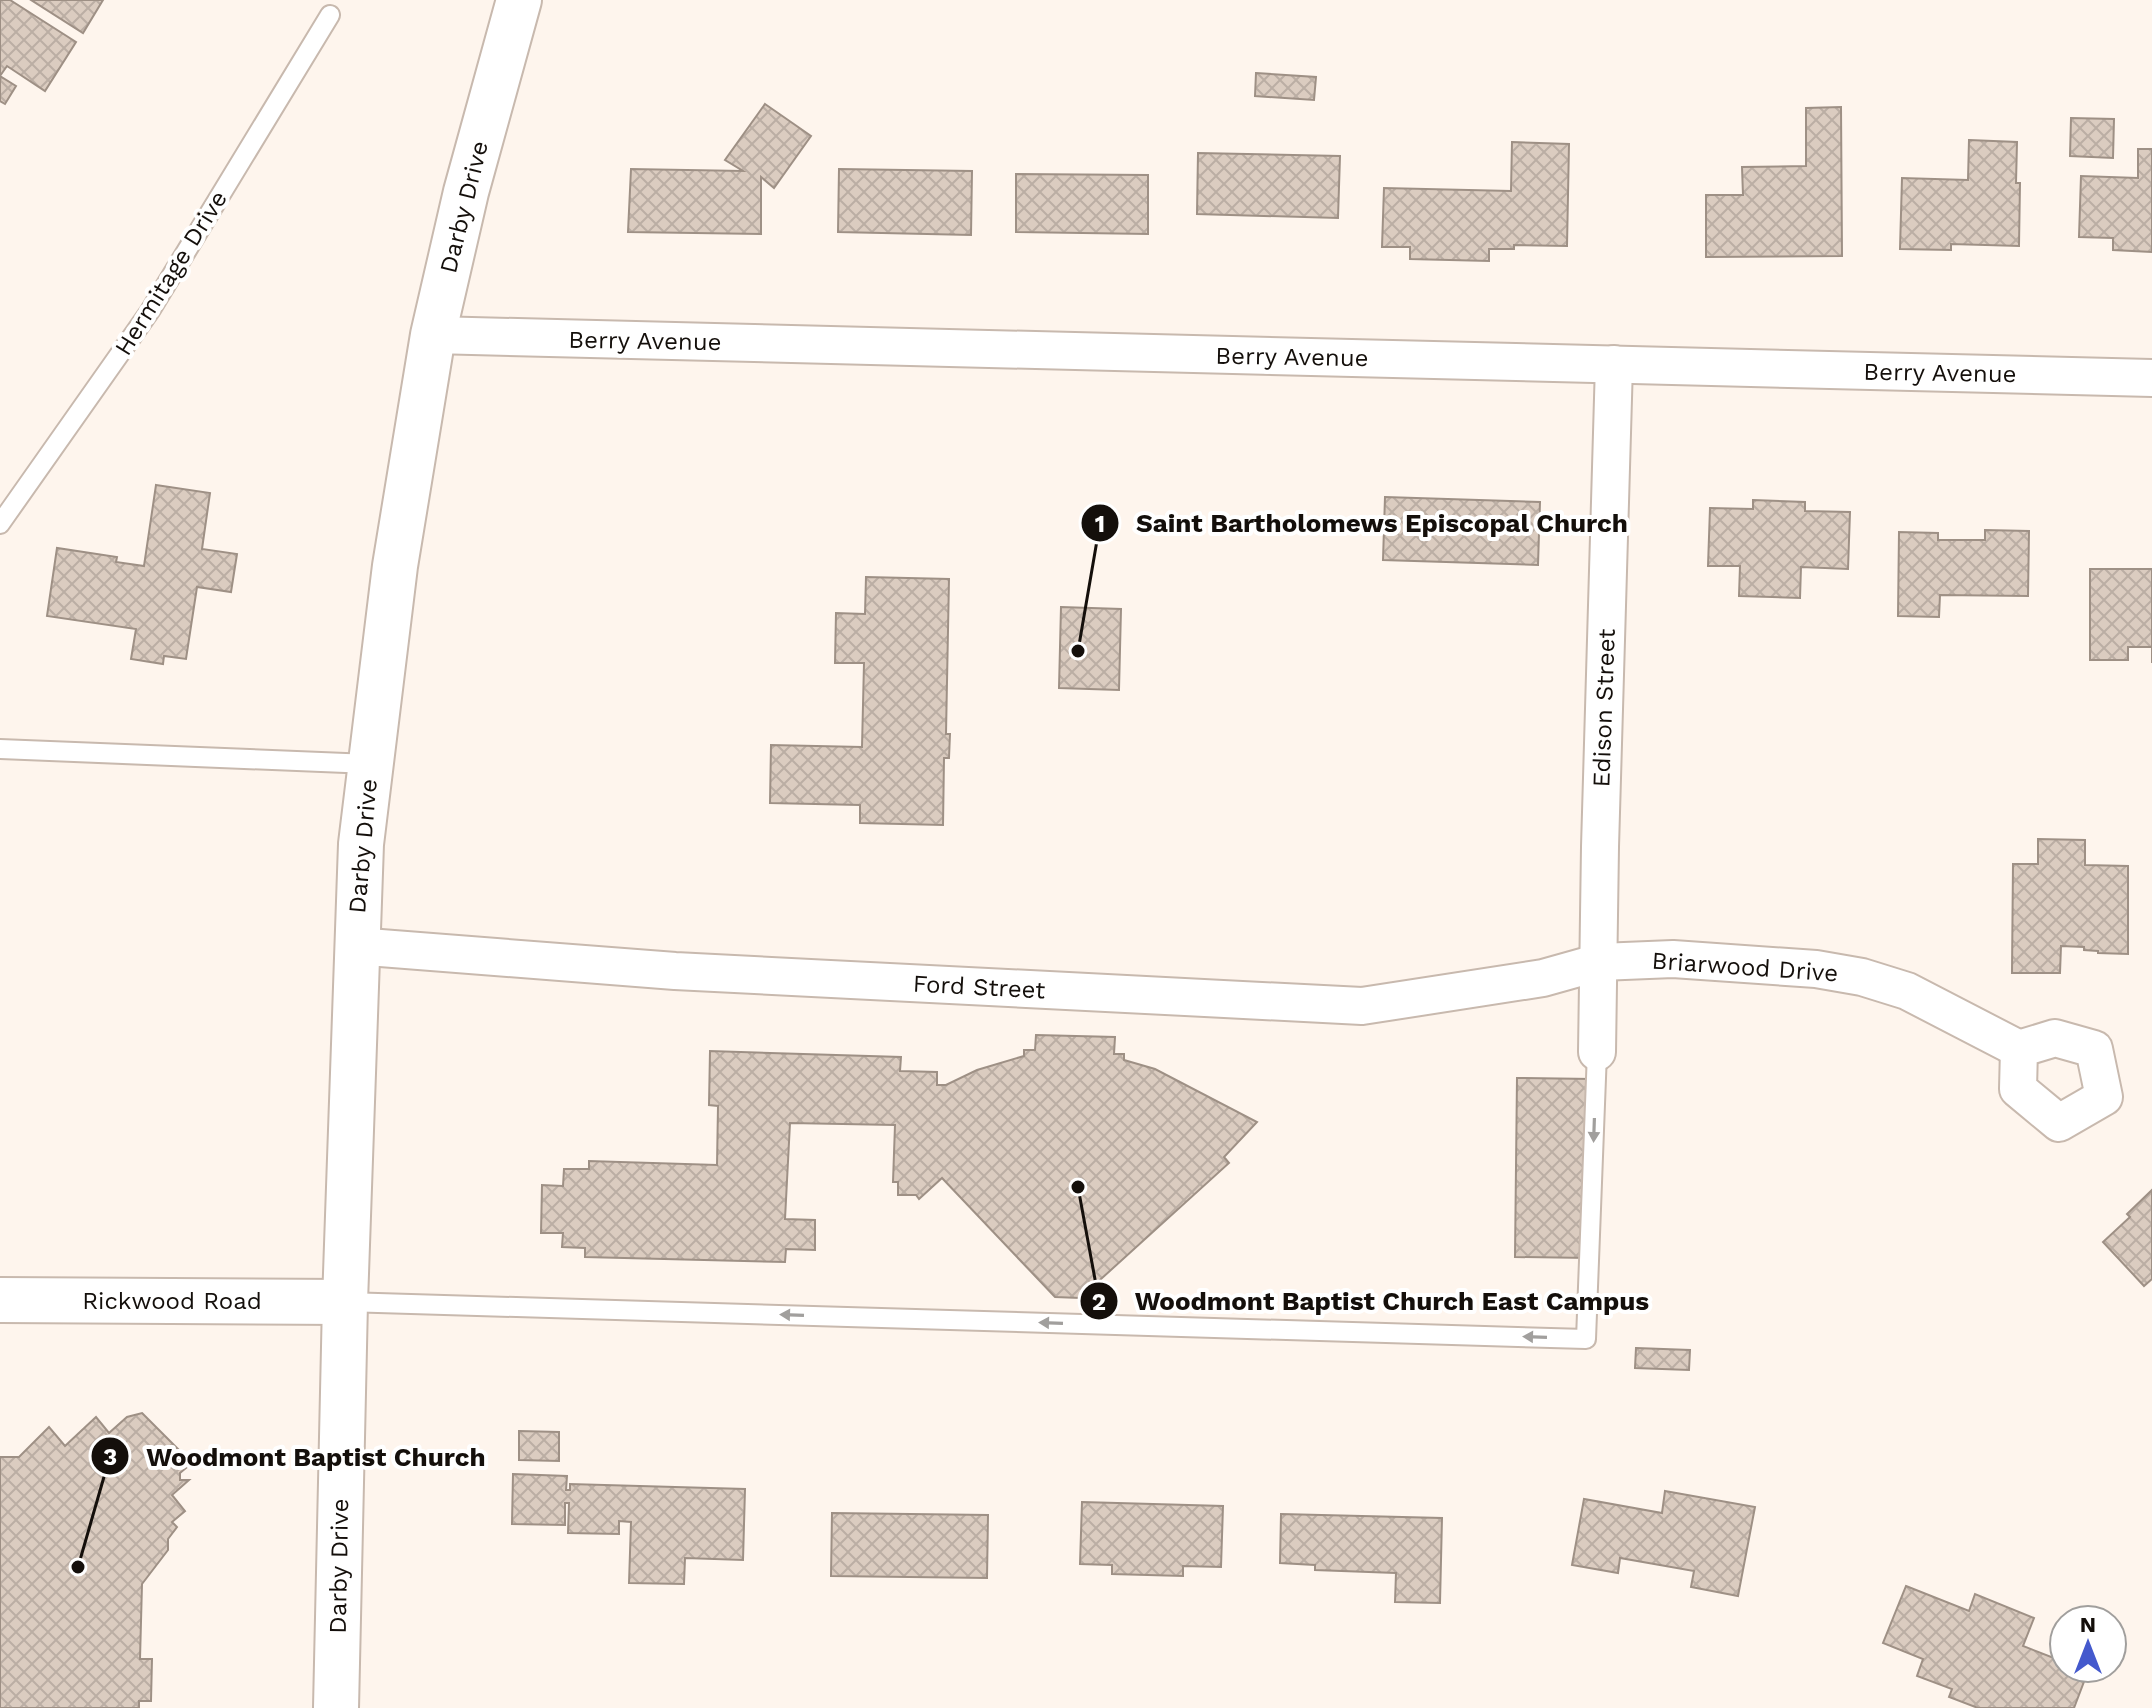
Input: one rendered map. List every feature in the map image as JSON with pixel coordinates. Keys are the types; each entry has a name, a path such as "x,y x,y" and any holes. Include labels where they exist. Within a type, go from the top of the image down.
{"main road":[{"name":"Darby Drive","path":"336,1708 355,946 361,844 395,566 433,335 466,192 519,0"},
{"name":"Rickwood Road","path":"0,1300 345,1302"}],"street":[{"name":"Berry Avenue","path":"433,335 2152,378"},
{"name":"Edison Street","path":"1597,1052 1614,364"},
{"name":"Ford Street","path":"355,946 675,971 1362,1006 1543,978 1600,962"},
{"name":"Briarwood Drive","path":"1600,962 1673,959 1816,969 1862,977 1907,991 2019,1049"}],"lane":[{"name":"Hermitage Drive","path":"0,524 150,311 330,15"},
{"path":"0,749 370,764"},
{"path":"345,1302 1586,1339 1597,1052"}],"building":[{"path":"0,0 10,0 76,42 45,91 7,66 0,76"},
{"path":"31,0 103,0 83,33"},
{"path":"1256,73 1316,77 1314,100 1255,96"},
{"path":"0,76 16,86 5,104 0,101"},
{"path":"765,104 811,136 774,188 761,177 761,234 628,232 631,169 743,171 725,160"},
{"path":"1841,107 1842,256 1706,257 1706,195 1743,195 1742,167 1806,166 1806,108"},
{"path":"2071,118 2114,119 2113,158 2070,156"},
{"path":"1969,140 2017,142 2019,246 1951,244 1951,250 1900,249 1902,178 1968,180"},
{"path":"1512,142 1569,144 1567,246 1514,245 1514,249 1489,249 1489,261 1410,259 1410,247 1382,247 1384,188 1511,191"},
{"path":"2138,149 2152,149 2152,252 2113,250 2113,238 2079,237 2081,176 2138,178"},
{"path":"1198,153 1340,156 1338,218 1197,214"},
{"path":"839,169 972,171 971,235 838,232"},
{"path":"1016,174 1148,175 1148,234 1016,232"},
{"path":"156,485 210,493 202,549 237,554 231,592 197,587 186,659 164,656 163,664 131,659 136,629 47,616 57,548 117,557 116,562 144,566"},
{"path":"1385,497 1540,502 1538,565 1383,560"},
{"path":"1753,500 1805,502 1805,511 1850,512 1848,569 1801,567 1800,598 1739,596 1740,566 1708,566 1710,508 1753,509"},
{"path":"1985,530 2029,531 2028,596 1940,595 1939,617 1898,616 1899,532 1938,533 1938,540 1985,540"},
{"path":"2090,569 2152,569 2152,647 2128,647 2128,660 2090,660"},
{"path":"866,577 949,579 946,734 950,734 949,758 944,758 943,825 860,823 860,805 770,803 771,745 862,747 864,663 835,663 836,613 865,614"},
{"path":"1061,607 1121,609 1119,690 1059,688"},
{"path":"2038,839 2085,840 2085,865 2128,866 2128,954 2098,953 2084,950 2084,947 2061,946 2060,973 2012,973 2013,864 2038,864"},
{"path":"1036,1035 1115,1037 1114,1054 1124,1054 1124,1060 1155,1069 1257,1122 1224,1157 1229,1163 1080,1298 1055,1297 942,1178 919,1199 916,1195 898,1195 898,1182 893,1182 895,1125 790,1123 785,1219 815,1220 815,1250 786,1249 785,1262 585,1257 585,1248 562,1247 563,1233 541,1233 542,1185 563,1186 564,1169 589,1169 589,1161 717,1165 718,1106 709,1105 710,1051 901,1057 900,1071 937,1072 937,1085 946,1085 977,1070 1024,1056 1024,1050 1035,1050"},
{"path":"1517,1078 1592,1079 1589,1258 1515,1257"},
{"path":"2152,1190 2152,1279 2144,1286 2103,1242 2130,1217 2127,1214"},
{"path":"1636,1348 1690,1350 1689,1370 1635,1368"},
{"path":"142,1413 192,1463 180,1473 180,1480 189,1480 172,1495 185,1511 172,1522 177,1527 168,1539 168,1550 142,1584 140,1659 152,1659 151,1701 139,1701 139,1708 0,1708 0,1457 19,1457 49,1427 65,1446 96,1417 109,1433 127,1417"},
{"path":"519,1431 559,1432 559,1461 519,1460"},
{"path":"513,1474 567,1476 566,1490 570,1490 570,1484 745,1489 743,1560 685,1558 684,1584 629,1583 631,1522 619,1521 619,1534 568,1533 569,1503 565,1503 565,1525 512,1524"},
{"path":"1665,1491 1755,1507 1738,1596 1691,1587 1694,1571 1620,1558 1618,1573 1572,1565 1584,1499 1662,1513"},
{"path":"1082,1502 1223,1506 1221,1567 1183,1566 1183,1576 1112,1574 1112,1565 1080,1564"},
{"path":"832,1513 988,1515 987,1578 831,1576"},
{"path":"1281,1514 1442,1518 1440,1603 1395,1602 1396,1573 1315,1570 1315,1565 1280,1563"},
{"path":"1906,1586 1969,1611 1975,1594 2034,1618 2023,1646 2048,1656 2048,1684 2083,1684 2074,1708 1978,1708 1949,1697 1952,1689 1917,1676 1923,1659 1883,1643"}],"place":[{"name":"Saint Bartholomews Episcopal Church","path":"1078,651"},
{"name":"Woodmont Baptist Church East Campus","path":"1078,1187"},
{"name":"Woodmont Baptist Church","path":"78,1567"}]}
